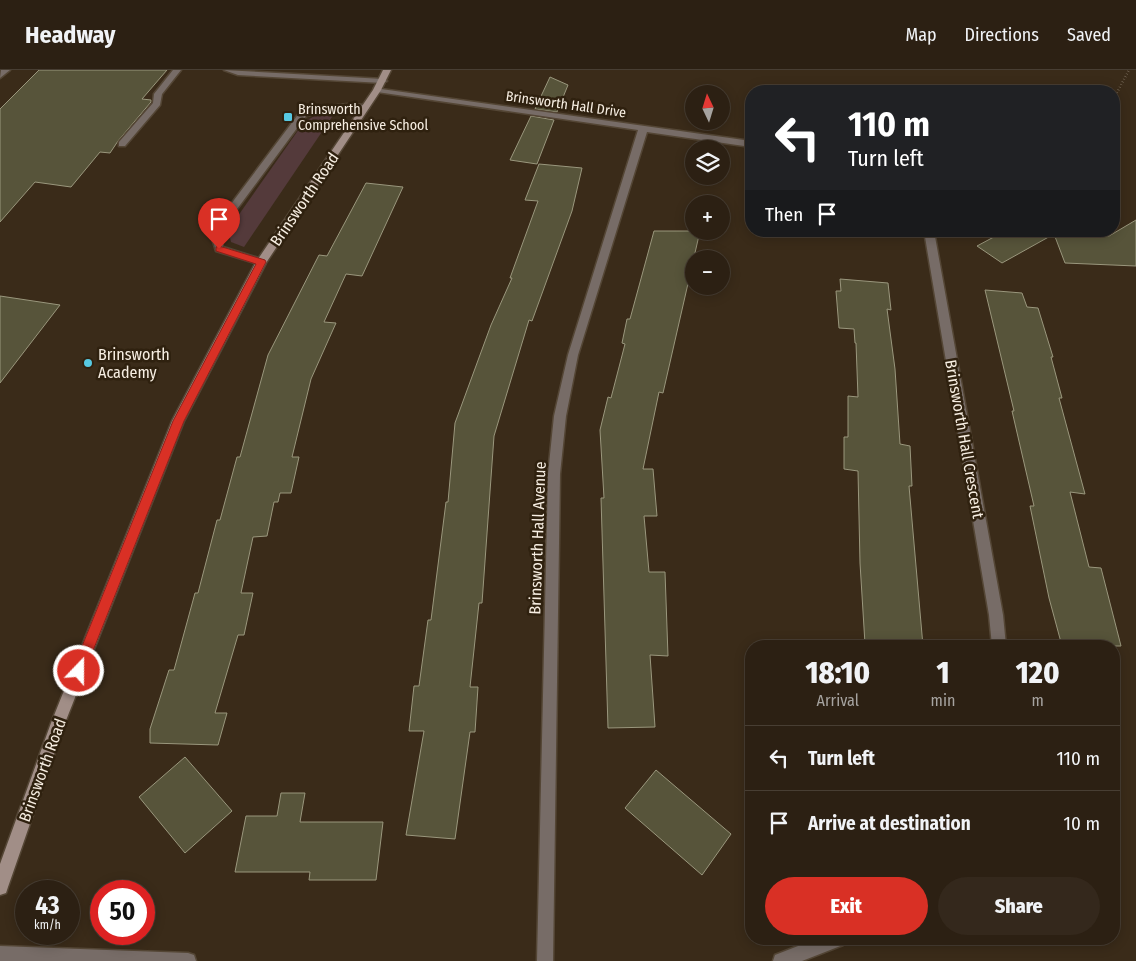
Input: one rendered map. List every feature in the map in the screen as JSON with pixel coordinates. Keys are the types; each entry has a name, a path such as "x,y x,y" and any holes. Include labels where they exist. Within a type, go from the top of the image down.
{"main road":[{"name":"Brinsworth Road","path":"0,887 58,723 178,421 261,262 383,80"}],"street":[{"path":"0,76 6,70"},
{"path":"122,144 157,102 158,94 177,70"},
{"name":"Brinsworth Hall Drive","path":"228,70 238,73 274,72 383,80 643,129 745,143"},
{"path":"261,262 219,249 215,232 303,114 323,108 346,105 365,108"},
{"name":"Brinsworth Hall Avenue","path":"545,961 554,474 560,416 573,355 643,129"},
{"name":"Brinsworth Hall Crescent","path":"930,237 996,615 998,640"},
{"path":"781,961 822,945"},
{"path":"0,954 62,959 188,961"}],"path":[{"path":"1120,87 1129,70"}],"shaded area":[{"path":"318,114 334,114 244,247 231,242 228,230 304,122"}],"building":[{"path":"39,70 167,70 142,99 151,100 151,102 110,153 100,152 71,187 35,182 0,222 0,109"},
{"path":"550,77 568,85 557,112 535,109"},
{"path":"531,116 554,120 537,164 510,160"},
{"path":"539,164 582,168 572,211 532,321 529,320 494,436 482,603 479,603 470,687 478,687 475,732 470,732 455,839 406,835 424,731 409,731 414,686 419,686 428,620 431,620 446,502 448,502 455,423 491,325 512,278 510,278 538,201 525,200"},
{"path":"366,183 403,187 362,276 346,274 324,322 336,323 311,379 292,457 299,457 291,493 280,493 278,502 274,502 267,536 253,537 241,593 253,593 244,635 238,635 215,713 227,713 218,745 150,743 150,729 169,670 174,670 195,593 198,593 217,520 220,520 237,457 240,457 268,355 319,255 327,256"},
{"path":"1136,220 1136,266 1065,263 1055,237 1120,237 1120,229"},
{"path":"654,231 685,231 685,240 698,240 696,250 685,250 685,295 663,393 659,392 643,469 653,469 657,516 644,516 649,572 665,572 668,656 650,655 655,727 608,728 601,498 604,498 600,430 608,397 611,398 625,344 622,343 627,319 630,319"},
{"path":"994,237 1049,237 1002,263 977,246"},
{"path":"840,279 888,283 891,310 887,309 895,369 900,444 910,446 912,486 909,486 922,640 865,640 860,563 858,471 844,469 844,437 848,437 848,396 858,397 856,343 854,329 839,328 836,291 841,291"},
{"path":"985,290 1022,293 1027,307 1038,308 1053,357 1051,357 1062,398 1059,398 1085,494 1070,492 1089,567 1101,568 1119,640 1060,640 1049,598 1030,506 1034,506 1012,411 1014,411"},
{"path":"0,296 60,305 0,383"},
{"path":"185,757 232,811 185,853 139,797"},
{"path":"656,770 731,834 702,875 625,808"},
{"path":"281,793 305,793 300,822 383,822 376,880 309,880 310,872 235,872 246,816 277,816"}],"place":[{"name":"Brinsworth Comprehensive School","path":"288,117"},
{"name":"Brinsworth Academy","path":"88,363"}],"route":[{"path":"79,671 178,421 261,262 219,249"}]}
